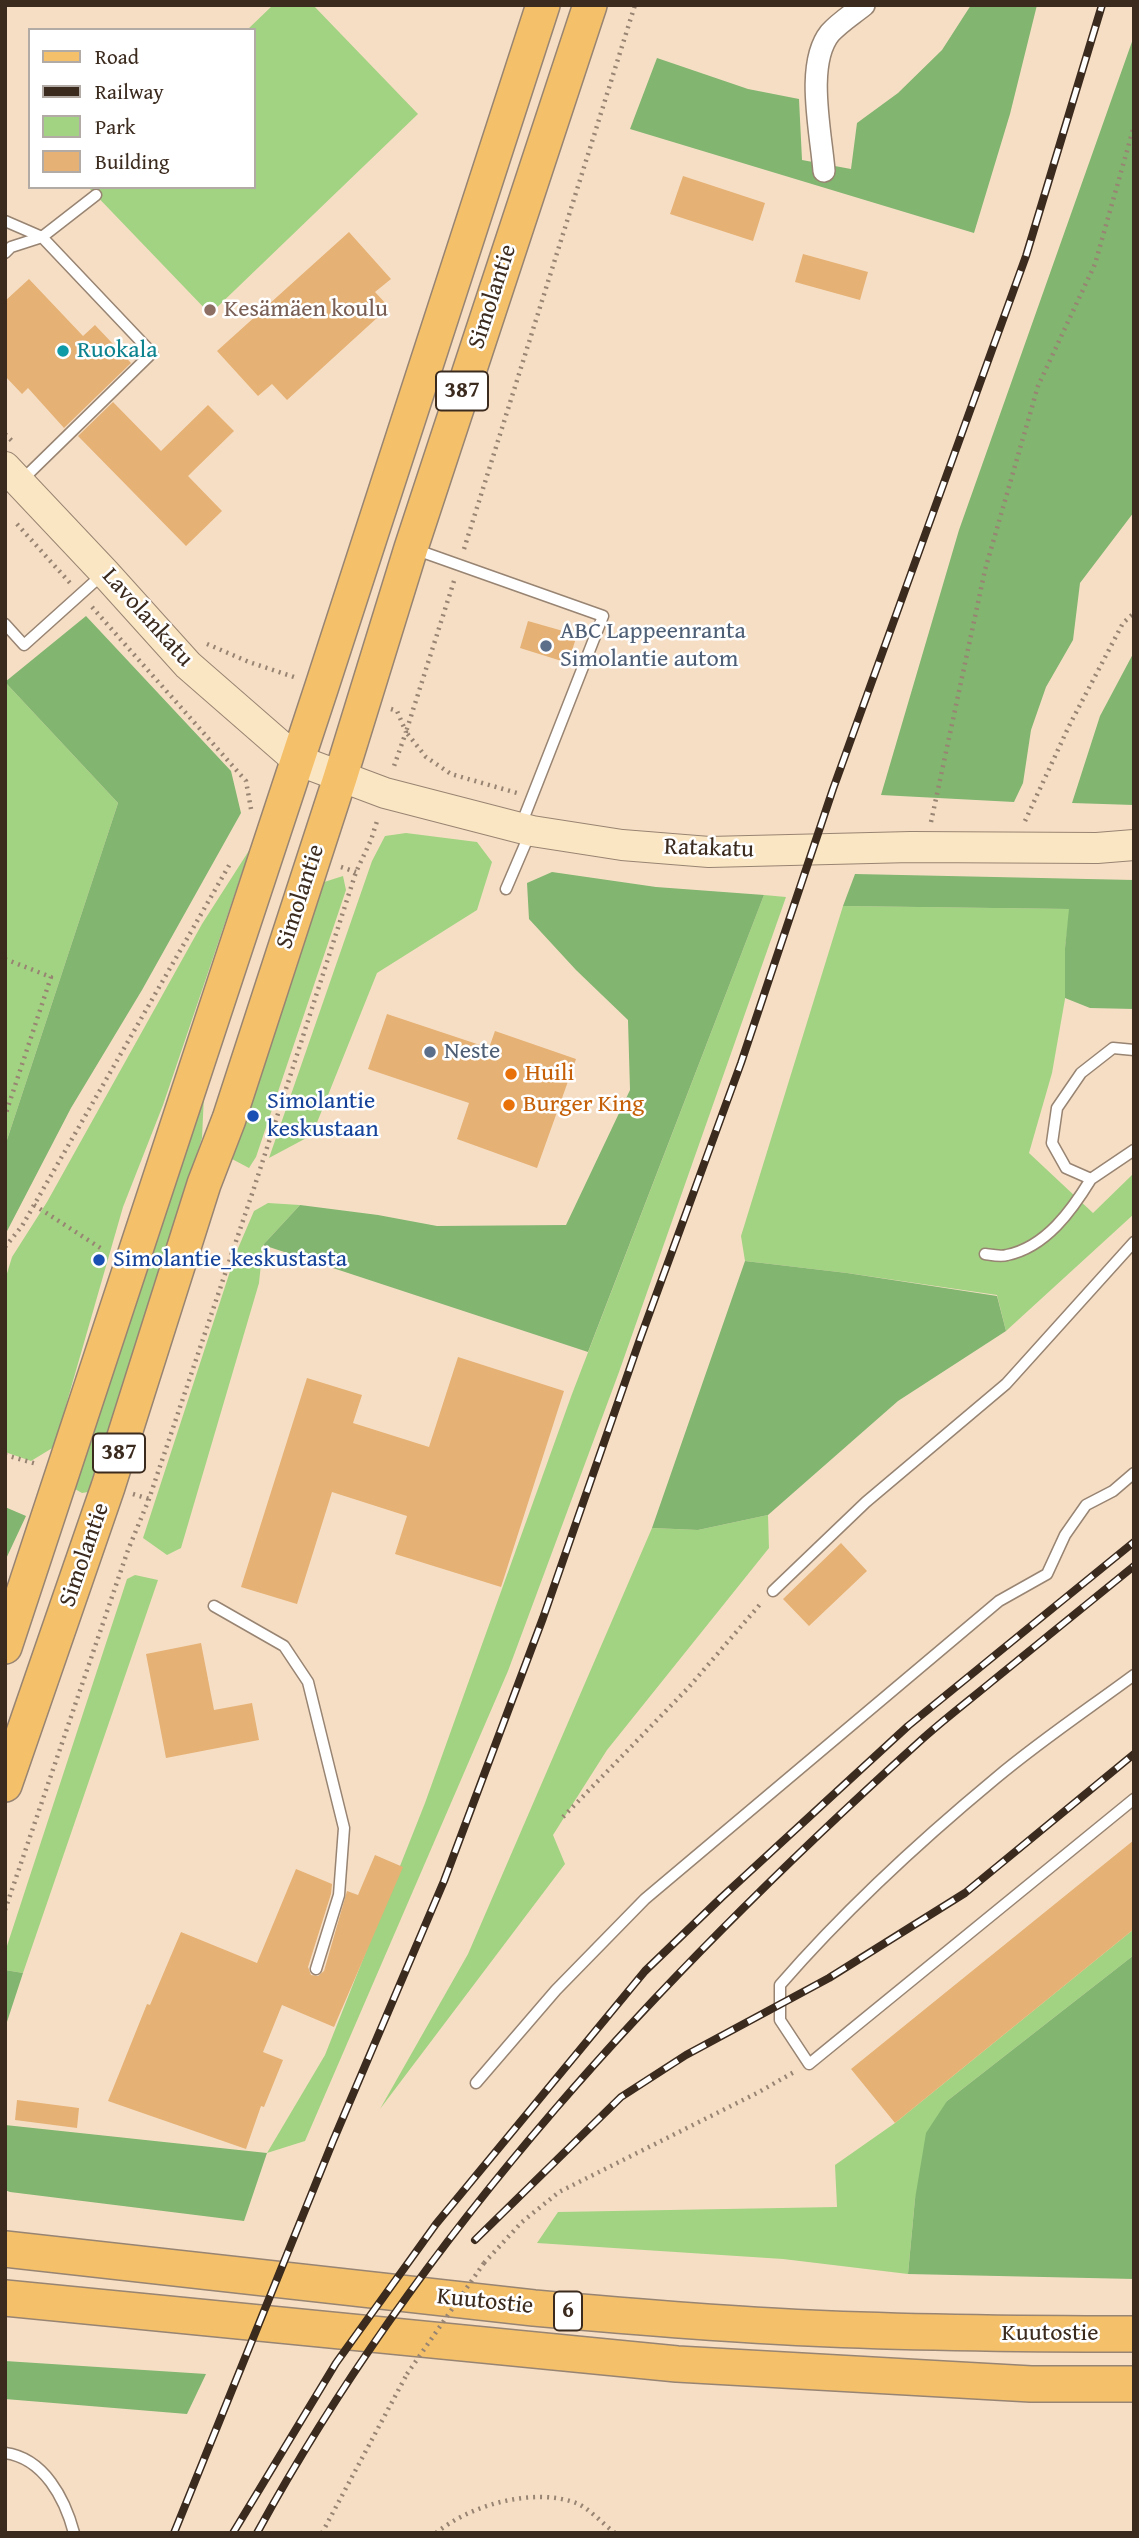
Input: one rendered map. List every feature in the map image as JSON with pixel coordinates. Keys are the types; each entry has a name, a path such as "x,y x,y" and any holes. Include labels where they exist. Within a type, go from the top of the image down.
{"highway":[{"path":"5,2229 534,2308"},
{"name":"Kuutostie","path":"5,2249 534,2308 807,2328 1134,2334"},
{"name":"Kuutostie","path":"5,2298 677,2364 1031,2384 1134,2384"}],"main road":[{"name":"Simolantie","path":"5,1647 543,5"},
{"name":"Simolantie","path":"5,1785 91,1538 205,1184 233,1106 340,778 411,548 590,5"},
{"name":"Lavolankatu","path":"20,472 105,573 188,665 297,760"},
{"name":"Ratakatu","path":"297,760 385,793 526,829 622,845 709,852 911,847 1097,848 1134,845"}],"street":[{"path":"824,171 815,78 817,62 829,35 864,5"}],"lane":[{"path":"5,253 11,247 42,237 96,195"},
{"path":"5,221 42,237 152,353 20,472"},
{"path":"411,548 603,616 531,797 526,829 506,889"},
{"path":"5,624 24,645 105,573"},
{"path":"1091,1179 1066,1168 1052,1143 1057,1108 1082,1073 1113,1048 1134,1049"},
{"path":"985,1254 1006,1256 1033,1245 1072,1211 1091,1179 1134,1150"},
{"path":"773,1591 866,1502 1006,1384 1134,1242"},
{"path":"476,2083 556,1990 645,1899 999,1601 1047,1574 1065,1535 1086,1505 1113,1490 1134,1473"},
{"path":"214,1606 284,1646 308,1682 344,1828 339,1895 316,1969"},
{"path":"1134,1675 998,1777 827,1933 780,1985 780,2020 809,2063 1134,1800"},
{"path":"5,2453 13,2454 43,2472 63,2500 74,2533"}],"path":[{"path":"5,1910 128,1550 149,1499 254,1188 356,872 371,840 635,5"},
{"path":"931,824 985,570 1038,386 1095,264 1134,126"},
{"path":"5,434 20,472"},
{"path":"14,519 246,781 252,814"},
{"path":"1036,824 1022,824 1123,623 1134,613"},
{"path":"200,641 249,662 322,686"},
{"path":"363,702 397,711 406,732 426,757 451,774 531,797"},
{"path":"919,824 944,824"},
{"path":"5,1247 22,1226 235,856"},
{"path":"5,959 51,977 5,1116"},
{"path":"34,1205 102,1249"},
{"path":"563,1817 689,1687 736,1629 773,1591"},
{"path":"322,2533 407,2374 484,2263 522,2222 559,2192 759,2092 809,2063"},
{"path":"436,2533 451,2521 496,2502 548,2497 578,2504 615,2533"}],"green space":[{"path":"273,5 313,5 418,114 210,314 90,189 256,189 256,28 249,28"},
{"path":"971,5 1037,5 1010,114 974,233 630,129 657,58 748,89 799,99 802,160 851,169 857,123 898,93 942,50"},
{"path":"1134,36 1134,512 1080,583 1073,640 1046,687 1031,730 1023,783 1014,802 881,795 959,530"},
{"path":"86,616 231,771 241,813 142,990 71,1108 5,1235 5,1146 118,803 5,682"},
{"path":"1134,652 1134,805 1072,803 1100,716"},
{"path":"5,682 118,803 5,1146"},
{"path":"406,833 477,842 492,862 477,910 377,973 312,1135 269,1158 372,861 385,836"},
{"path":"250,849 163,1105 123,1207 54,1447 31,1461 5,1452 5,1280 12,1257 47,1202 202,924"},
{"path":"552,872 656,887 764,895 588,1352 263,1245 300,1205 437,1226 566,1225 630,1090 628,1020 576,970 529,919 527,883"},
{"path":"855,874 1134,880 1134,1009 1090,1008 1065,998 1065,948 1069,909 843,906"},
{"path":"343,876 346,890 256,1157 249,1168 232,1159 321,883"},
{"path":"764,895 786,897 619,1372 508,1671 305,2141 267,2153 325,2055 425,1803 572,1394"},
{"path":"843,906 1070,909 1065,948 1065,999 1052,1073 1029,1153 1093,1213 1134,1173 1134,1214 1006,1331 997,1295 745,1261 741,1236"},
{"path":"204,1095 202,1138 88,1492 82,1493 73,1488"},
{"path":"268,1203 300,1205 263,1245 259,1283 181,1548 167,1555 143,1538 236,1253 254,1211"},
{"path":"745,1261 847,1273 997,1296 1006,1331 898,1401 768,1515 698,1530 652,1528"},
{"path":"5,1507 26,1516 5,1561"},
{"path":"768,1515 769,1548 607,1750 553,1835 565,1864 380,2109 468,1954 652,1528 698,1530"},
{"path":"135,1575 158,1580 23,1973 5,1970 5,1952 127,1579"},
{"path":"1134,1929 1134,1955 947,2101 915,2199 908,2274 783,2259 537,2243 558,2212 837,2207 835,2165 895,2123"},
{"path":"1134,1955 1134,2279 908,2274 915,2199 926,2133 947,2101"},
{"path":"5,1970 23,1973 5,2028"},
{"path":"5,2125 267,2153 244,2221 5,2190"},
{"path":"5,2361 206,2374 187,2414 5,2399"}],"building":[{"path":"683,176 765,203 753,241 670,214"},
{"path":"349,232 391,279 375,292 389,307 287,400 272,384 258,396 217,351"},
{"path":"803,254 868,272 860,300 795,282"},
{"name":"Ruokala","path":"29,279 83,336 95,325 131,363 64,428 28,388 22,394 5,376 5,301"},
{"path":"113,402 161,451 208,405 234,431 188,476 222,511 186,546 78,436"},
{"path":"528,621 577,635 568,663 520,648"},
{"path":"387,1014 489,1048 495,1031 576,1059 537,1168 457,1139 469,1103 368,1069"},
{"path":"458,1357 564,1391 501,1587 395,1554 407,1516 332,1492 297,1604 241,1587 307,1378 362,1395 353,1423 429,1447"},
{"path":"841,1543 867,1571 809,1626 783,1599"},
{"path":"201,1643 214,1710 252,1703 259,1740 166,1758 146,1654"},
{"path":"1134,1840 1134,1929 895,2123 851,2069"},
{"path":"375,1855 403,1867 334,2027 282,2005 263,2052 283,2060 264,2107 261,2106 246,2149 108,2101 147,2004 150,2005 181,1932 257,1963 296,1869 332,1884 308,1967 311,1975 318,1976 324,1971 347,1891 358,1895"},
{"path":"17,2100 79,2108 77,2128 15,2120"}],"railway":[{"path":"174,2533 333,2141 444,1881 543,1618 640,1339 741,1063 833,789 1026,256 1102,5"},
{"path":"233,2533 336,2363 436,2224 645,1971 908,1726 1134,1542"},
{"path":"257,2533 323,2421 395,2314 472,2210 555,2110 641,2013 731,1920 919,1742 1134,1566"},
{"path":"475,2240 621,2097 686,2055 829,1978 965,1893 1134,1754"}],"place":[{"name":"Kesämäen koulu","path":"210,310"},
{"name":"Ruokala","path":"63,351"},
{"name":"ABC Lappeenranta Simolantie autom","path":"546,646"},
{"name":"Neste","path":"430,1052"},
{"name":"Huili","path":"511,1074"},
{"name":"Burger King","path":"509,1105"},
{"name":"Simolantie keskustaan","path":"253,1116"},
{"name":"Simolantie_keskustasta","path":"99,1260"}]}
